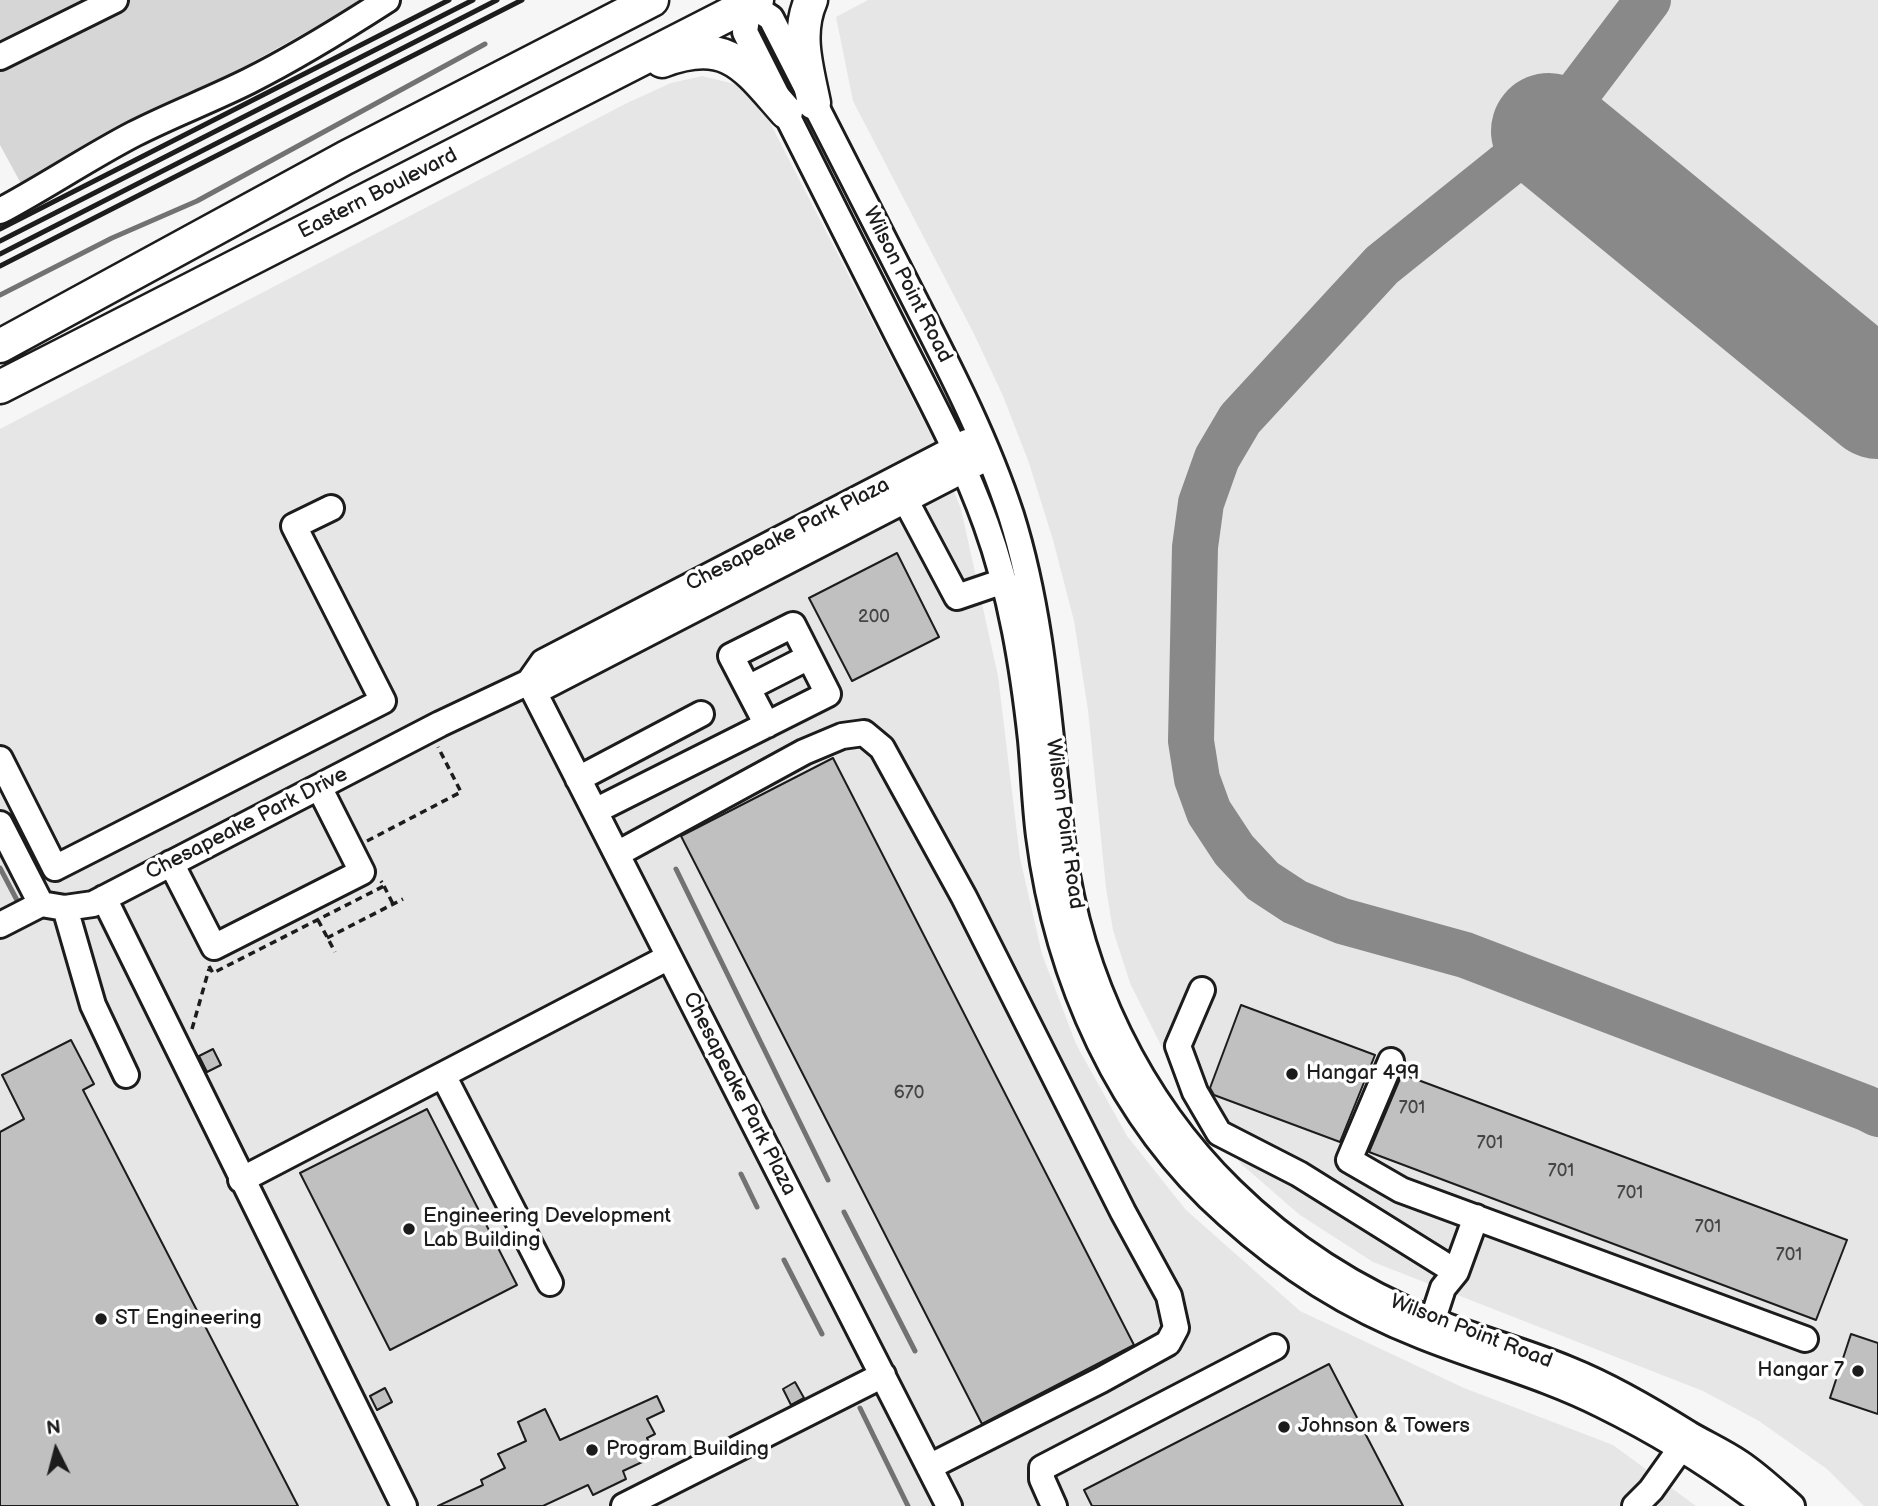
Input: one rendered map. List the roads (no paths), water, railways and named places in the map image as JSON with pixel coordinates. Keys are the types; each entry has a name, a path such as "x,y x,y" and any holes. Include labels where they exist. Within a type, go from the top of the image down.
{"main road":[{"path":"5,345 345,158 652,0"},
{"path":"800,108 802,30 811,0"},
{"name":"Eastern Boulevard","path":"0,387 750,1"},
{"path":"569,96 684,53 708,51 743,64 800,108"}],"street":[{"path":"0,57 115,0"},
{"path":"0,211 119,142 249,81 328,38 387,0"},
{"name":"Wilson Point Road","path":"750,1 771,18 800,108 960,459 986,525 1004,581 1024,681 1039,835 1051,907 1065,957 1080,1002 1102,1047 1135,1104 1163,1145 1223,1211 1298,1271 1337,1297 1429,1329 1740,1463 1792,1506"},
{"name":"Wilson Point Road","path":"800,108 934,338 985,446 1011,517 1030,588 1044,670 1064,853 1071,889 1084,946 1112,1021 1145,1083 1173,1123 1232,1191 1306,1253 1390,1302 1429,1329"},
{"name":"Chesapeake Park Plaza","path":"529,682 543,662 894,480 960,459 985,446"},
{"name":"Chesapeake Park Plaza","path":"529,682 546,686 906,502 960,459"},
{"path":"894,480 957,597 1004,581"},
{"path":"0,759 55,868 383,701 294,526 331,508"},
{"path":"595,811 828,694 793,625 731,656 766,725"},
{"path":"748,688 809,657"},
{"name":"Chesapeake Park Plaza","path":"529,682 950,1506"},
{"name":"Chesapeake Park Drive","path":"41,904 65,908 93,904 429,730 529,682"},
{"path":"578,779 701,714"},
{"path":"617,854 804,752 842,736 864,733 882,748 964,897 1123,1212 1169,1296 1176,1328 1168,1343 929,1467"},
{"path":"171,863 214,947 362,872 319,787"},
{"path":"0,824 41,904 0,925"},
{"path":"104,898 404,1506"},
{"path":"65,908 93,1005 126,1074"},
{"path":"241,1180 669,957"},
{"path":"1202,990 1178,1046 1195,1092 1219,1133 1299,1174 1456,1272"},
{"path":"1391,1061 1349,1160 1401,1190 1804,1339"},
{"path":"443,1075 550,1283"},
{"path":"1429,1329 1443,1288 1456,1272 1476,1217"},
{"path":"1054,1506 1042,1479 1042,1468 1275,1347"},
{"path":"624,1506 883,1376"},
{"path":"1635,1506 1651,1490 1686,1442"},
{"name":"Wilson Point Road","path":"1686,1442 1765,1506"}],"waterway":[{"path":"0,295 112,238 197,201 485,44"},
{"path":"0,868 19,904"},
{"path":"676,869 828,1180"},
{"path":"741,1174 757,1207"},
{"path":"844,1212 915,1351"},
{"path":"784,1260 822,1334"},
{"path":"860,1408 908,1506"}],"railway":[{"path":"0,229 449,0"},
{"path":"0,241 473,0"},
{"path":"0,254 497,0"},
{"path":"0,266 522,0"}],"place":[{"name":"Hangar 499","path":"1292,1074"},
{"name":"Engineering Development Lab Building","path":"409,1229"},
{"name":"ST Engineering","path":"101,1319"},
{"name":"Hangar 7","path":"1858,1371"},
{"name":"Johnson & Towers","path":"1284,1427"},
{"name":"Program Building","path":"592,1450"}]}
